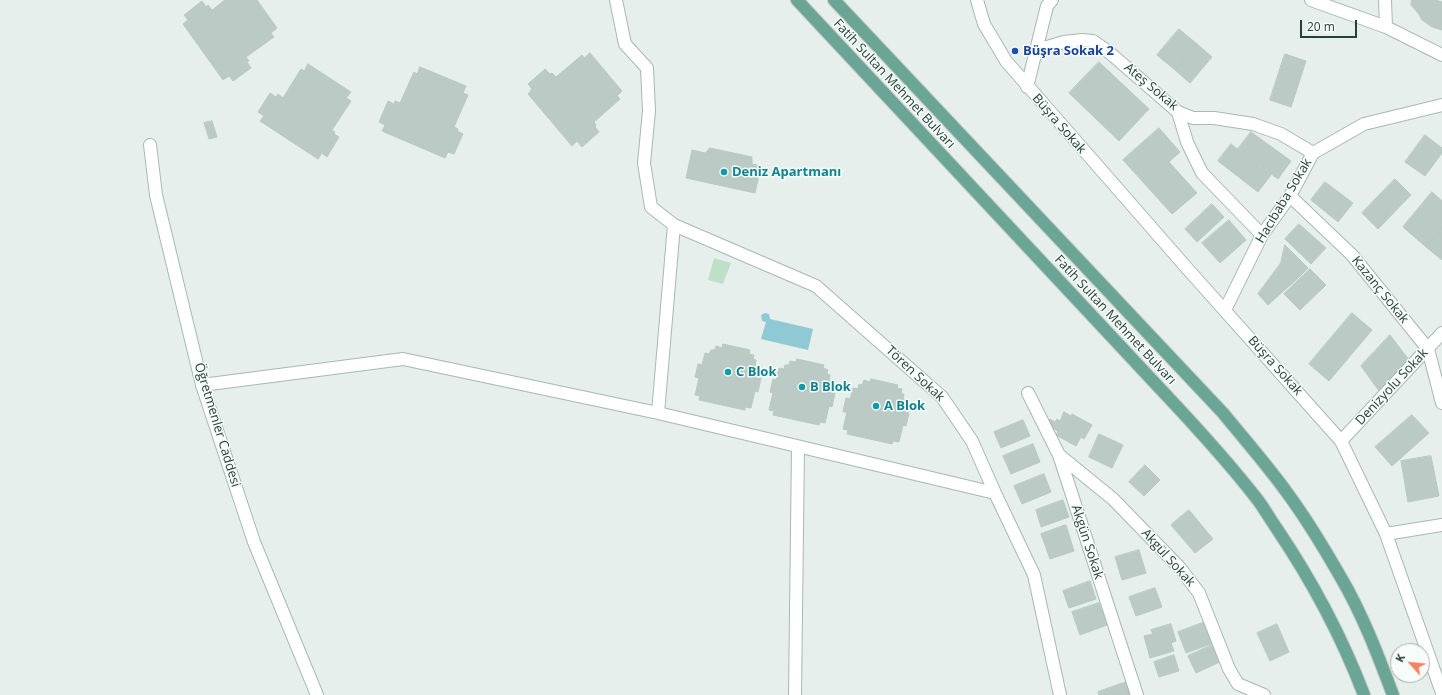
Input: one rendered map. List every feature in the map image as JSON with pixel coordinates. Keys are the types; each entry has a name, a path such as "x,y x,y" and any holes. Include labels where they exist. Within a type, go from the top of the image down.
{"main road":[{"name":"Fatih Sultan Mehmet Bulvarı","path":"797,0 1210,442 1257,500 1293,553 1327,612 1354,668 1364,695"},
{"name":"Fatih Sultan Mehmet Bulvarı","path":"834,0 1223,413 1263,462 1288,494 1316,535 1341,577 1367,631 1393,695"}],"street":[{"name":"Tören Sokak","path":"616,0 625,44 647,68 650,110 644,163 651,207 674,225 816,286 942,397 972,441 1034,575 1060,695"},
{"path":"841,0 852,20"},
{"name":"Büşra Sokak","path":"977,0 984,24 1006,61 1027,87 1341,441 1386,534 1437,663 1442,693"},
{"path":"1027,87 1047,6 1052,0"},
{"path":"1311,0 1386,27 1442,55"},
{"path":"1385,0 1386,27"},
{"name":"Ateş Sokak","path":"1037,50 1064,42 1082,40 1093,41 1110,53 1178,112 1193,118 1214,118 1253,124 1281,134 1313,153"},
{"name":"Hacıbaba Sokak","path":"1225,310 1262,235 1290,196 1313,153 1364,124 1442,105"},
{"path":"1178,112 1187,142 1202,173 1262,235"},
{"name":"Öğretmenler Caddesi","path":"150,145 156,195 202,385 254,542 317,695"},
{"name":"Kazanç Sokak","path":"1290,196 1352,255 1428,349 1442,403"},
{"path":"658,413 674,225"},
{"name":"Denizyolu Sokak","path":"1341,441 1442,333"},
{"path":"202,385 403,359 658,413 995,493"},
{"name":"Akgün Sokak","path":"1028,393 1059,455 1137,695"},
{"path":"795,695 798,446"},
{"name":"Akgül Sokak","path":"1059,455 1113,499 1180,568 1199,593 1229,669 1238,684 1264,695"},
{"path":"1386,534 1442,525"}],"green space":[{"path":"714,258 731,263 723,284 708,280"}],"water":[{"path":"765,313 769,314 770,319 813,329 808,350 761,339 766,322 762,321 761,315"}],"building":[{"path":"225,0 257,0 277,28 271,33 274,37 246,57 251,68 233,81 229,76 223,80 183,24 188,20 184,15 202,1 206,7 208,5 212,10"},
{"path":"1412,0 1435,0 1442,2 1442,30 1432,27 1422,20 1411,5"},
{"path":"1179,29 1197,44 1175,70 1157,55"},
{"path":"1197,44 1212,57 1190,83 1175,70"},
{"path":"590,53 622,91 617,96 620,99 594,122 596,125 595,127 599,132 582,147 577,141 572,146 528,94 532,89 528,84 545,69 556,77 582,55 584,58"},
{"path":"1285,54 1306,61 1291,107 1270,100"},
{"path":"1099,62 1149,109 1119,141 1069,93"},
{"path":"308,64 351,92 346,98 351,101 332,130 335,132 334,134 339,137 327,157 322,153 318,159 260,121 264,116 258,112 270,93 276,97 278,94 283,98 301,69 304,71"},
{"path":"420,67 466,86 463,93 468,95 454,127 458,129 457,131 463,134 454,154 448,152 445,158 382,131 385,125 379,122 388,101 394,104 395,101 400,103 414,72 417,74"},
{"path":"212,121 217,137 209,139 204,123"},
{"path":"1159,128 1180,152 1169,162 1197,193 1172,214 1123,160"},
{"path":"1251,132 1291,161 1278,179 1238,149"},
{"path":"1425,135 1442,148 1442,153 1425,176 1405,162"},
{"path":"1231,144 1271,175 1258,192 1218,161"},
{"name":"Deniz Apartmanı","path":"710,148 752,157 752,164 761,166 755,193 686,178 692,150 705,153"},
{"path":"1395,179 1411,195 1378,229 1362,213"},
{"path":"1325,182 1353,203 1338,222 1311,200"},
{"path":"1432,192 1442,201 1442,228 1426,247 1403,227"},
{"path":"1212,204 1224,217 1197,242 1185,229"},
{"path":"1229,220 1246,240 1220,263 1202,243"},
{"path":"1299,224 1326,248 1311,264 1285,239"},
{"path":"1442,228 1442,260 1426,247"},
{"path":"1285,245 1308,268 1297,279 1281,263"},
{"path":"1281,263 1297,279 1268,305 1258,294"},
{"path":"1310,269 1326,285 1300,310 1284,294"},
{"path":"1352,313 1372,330 1329,381 1309,364"},
{"path":"1390,335 1409,360 1379,391 1361,366"},
{"name":"C Blok","path":"723,344 750,350 749,354 754,355 753,359 756,360 755,365 761,366 758,378 761,378 758,392 755,391 751,408 745,407 745,410 699,400 700,396 695,395 699,378 695,377 698,364 702,365 705,353 709,354 711,350 715,350 716,346 722,348"},
{"name":"B Blok","path":"797,359 824,365 823,368 828,370 827,374 830,375 829,380 835,381 832,393 835,393 832,407 829,406 825,423 820,422 819,425 773,415 774,411 769,410 773,393 770,392 773,379 776,380 779,368 784,369 785,365 789,365 790,361 796,362"},
{"name":"A Blok","path":"871,379 898,385 897,388 902,389 901,394 904,394 903,399 909,400 906,412 909,413 906,426 903,425 899,442 893,441 892,444 847,434 848,430 843,429 847,412 843,412 846,398 850,399 853,388 858,389 859,384 862,385 864,380 870,382"},
{"path":"1064,412 1071,416 1072,414 1092,425 1084,439 1081,437 1076,446 1056,435 1058,431 1047,425 1050,419 1055,422 1057,419 1060,421"},
{"path":"1412,415 1429,433 1392,466 1375,447"},
{"path":"1023,420 1030,436 1001,448 994,432"},
{"path":"1099,434 1123,445 1112,468 1089,457"},
{"path":"1033,444 1040,462 1011,474 1003,456"},
{"path":"1431,456 1439,496 1408,502 1401,461"},
{"path":"1145,465 1160,480 1144,496 1129,482"},
{"path":"1044,474 1051,492 1022,504 1014,486"},
{"path":"1063,500 1069,517 1041,527 1036,510"},
{"path":"1189,510 1213,539 1195,553 1171,525"},
{"path":"1066,525 1074,551 1050,559 1041,534"},
{"path":"1139,550 1146,573 1122,580 1115,557"},
{"path":"1090,581 1096,599 1069,608 1063,591"},
{"path":"1155,588 1162,607 1136,616 1129,597"},
{"path":"1099,603 1107,625 1080,635 1072,612"},
{"path":"1205,622 1213,643 1186,653 1178,632"},
{"path":"1171,624 1176,641 1171,643 1174,651 1150,658 1144,636 1153,634 1151,630"},
{"path":"1277,624 1289,652 1270,661 1257,633"},
{"path":"1214,644 1222,661 1196,673 1188,656"},
{"path":"1174,655 1179,671 1159,677 1154,662"},
{"path":"1126,682 1130,695 1099,695 1098,692"}],"place":[{"name":"Büşra Sokak 2","path":"1015,51"},
{"name":"Deniz Apartmanı","path":"724,172"},
{"name":"C Blok","path":"728,372"},
{"name":"B Blok","path":"802,387"},
{"name":"A Blok","path":"876,406"}]}
